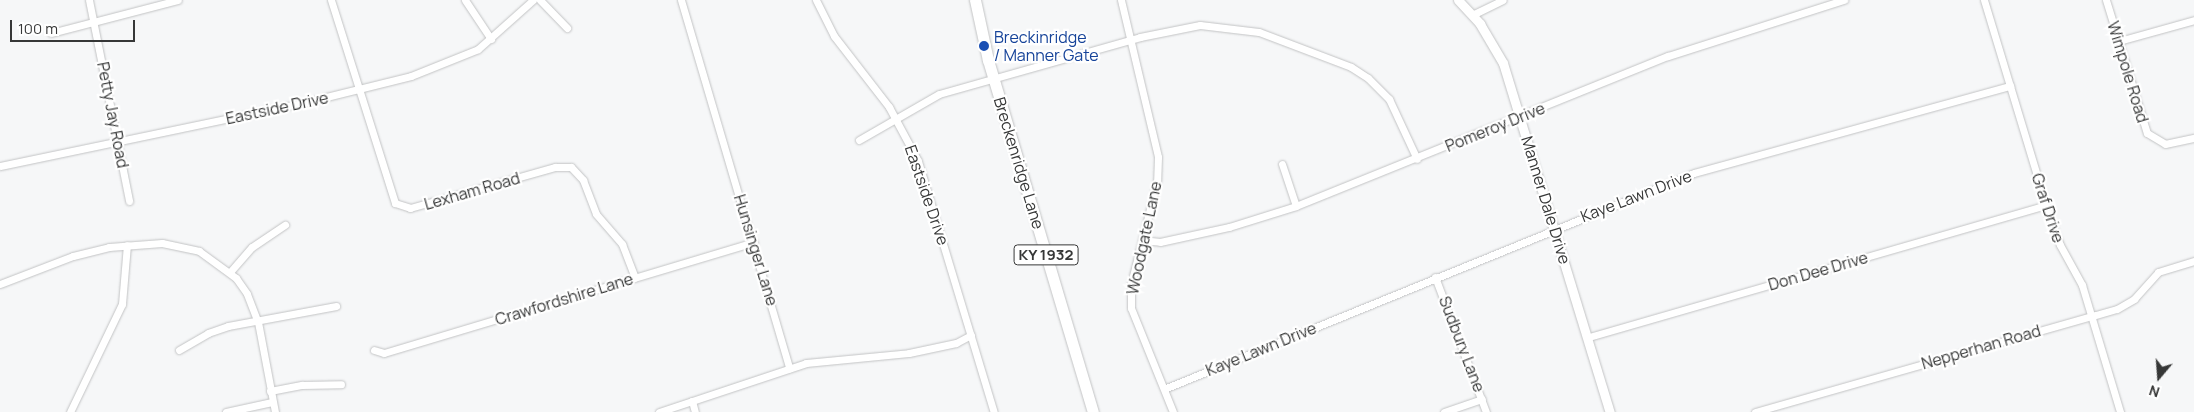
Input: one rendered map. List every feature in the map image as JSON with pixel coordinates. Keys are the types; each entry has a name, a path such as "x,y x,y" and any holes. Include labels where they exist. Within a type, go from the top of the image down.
{"main road":[{"name":"Breckenridge Lane","path":"975,0 994,79 1093,412"}],"street":[{"name":"Petty Jay Road","path":"89,0 129,201"},
{"path":"51,33 94,24 178,0"},
{"name":"Lexham Road","path":"332,0 391,197 401,207 424,206 555,167 571,167 583,180 596,214 622,244 635,278"},
{"path":"465,0 491,39"},
{"name":"Eastside Drive","path":"0,166 358,89 439,67 472,52 491,39 533,0"},
{"path":"540,0 568,28"},
{"name":"Hunsinger Lane","path":"681,0 790,368"},
{"name":"Eastside Drive","path":"816,0 834,36 896,118 921,170 994,412"},
{"name":"Woodgate Lane","path":"1121,0 1128,40 1153,128 1158,157 1157,181 1131,284 1131,308 1173,412"},
{"name":"Manner Dale Drive","path":"1458,0 1472,15 1503,63 1589,337 1610,412"},
{"path":"1472,15 1504,0"},
{"name":"Pomeroy Drive","path":"1142,240 1169,240 1229,227 1296,206 1418,159 1697,46 1844,0"},
{"name":"Graf Drive","path":"1984,0 2046,205 2060,245 2082,285 2120,412"},
{"name":"Wimpole Road","path":"2106,0 2145,128 2155,141 2173,144 2194,138"},
{"path":"2119,41 2194,20"},
{"path":"860,140 939,94 1175,28 1230,27 1259,32 1340,62 1368,78 1389,99 1418,159"},
{"name":"Kaye Lawn Drive","path":"1164,389 1555,228 1694,173 2010,86"},
{"path":"1282,164 1296,206"},
{"name":"Don Dee Drive","path":"1589,337 2046,205"},
{"path":"230,272 252,247 285,225"},
{"name":"Crawfordshire Lane","path":"374,350 384,352 754,242"},
{"path":"70,412 118,316 124,292 127,245"},
{"path":"0,284 73,256 127,245 183,246 208,255 230,272 247,294 258,322 275,412"},
{"name":"Nepperhan Road","path":"1755,412 2091,316 2129,303 2152,277 2164,269 2194,261"},
{"name":"Sudbury Lane","path":"1436,277 1486,412"},
{"path":"179,350 208,333 336,306"},
{"path":"659,412 790,368 833,358 909,353 956,343 971,335"},
{"path":"270,391 302,385 341,384"},
{"path":"1444,412 1482,399"},
{"path":"692,401 696,412"},
{"path":"226,412 272,402"}],"place":[{"name":"Breckinridge / Manner Gate","path":"984,46"}]}
